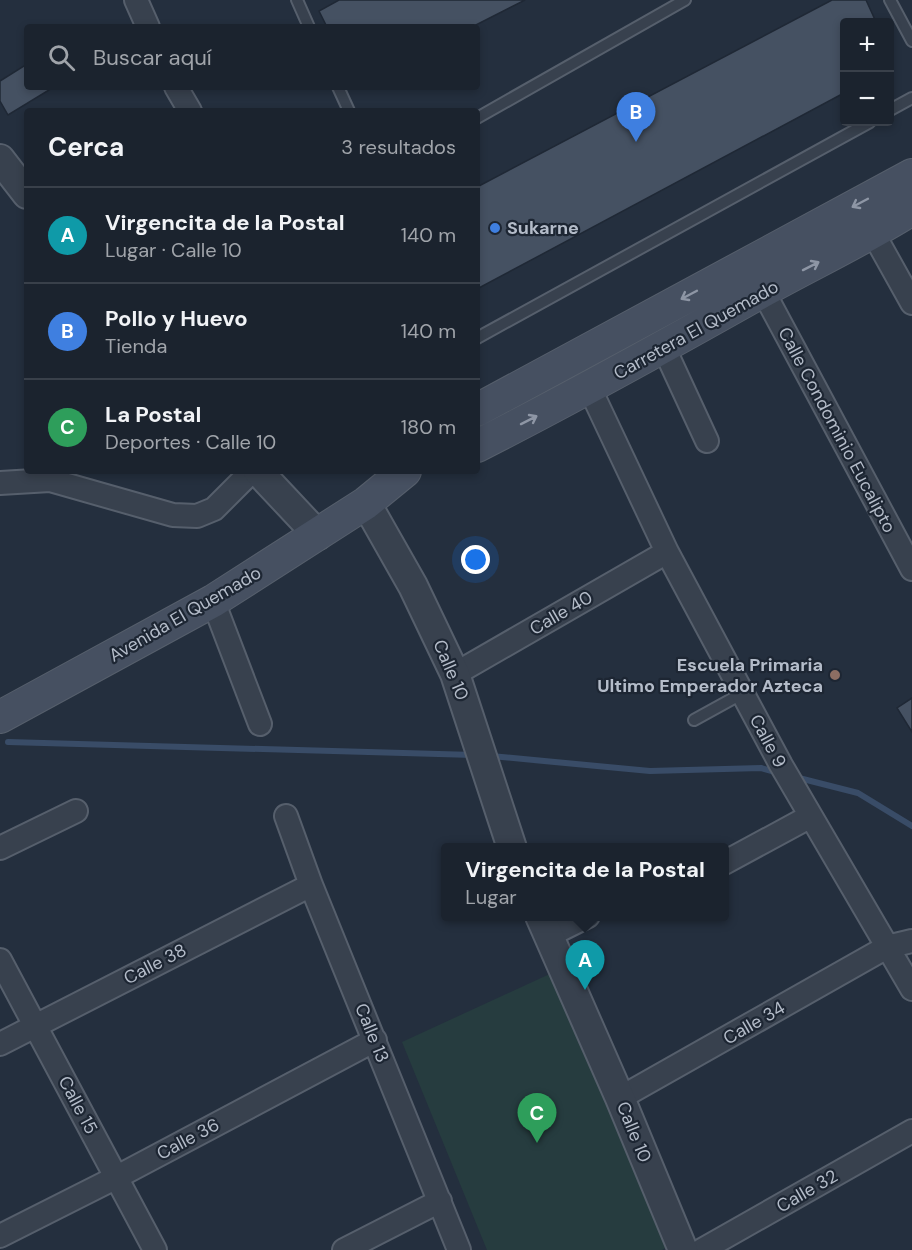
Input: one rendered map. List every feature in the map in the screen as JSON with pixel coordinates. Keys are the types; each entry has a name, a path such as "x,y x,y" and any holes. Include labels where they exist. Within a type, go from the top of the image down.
{"main road":[{"name":"Carretera El Quemado","path":"480,408 912,175"},
{"name":"Carretera El Quemado","path":"480,444 590,389 763,291 873,233 912,208"},
{"path":"366,503 405,474"},
{"name":"Avenida El Quemado","path":"0,717 213,601 366,503"}],"street":[{"path":"136,0 147,24"},
{"path":"178,90 188,108"},
{"path":"0,159 24,190"},
{"path":"873,233 912,303"},
{"name":"Calle Condominio Eucalipto","path":"763,291 912,569"},
{"path":"664,348 707,441"},
{"name":"Calle 9","path":"590,389 667,552 781,765 807,813 912,988"},
{"path":"0,483 50,480 173,515 197,516 214,509 249,474"},
{"path":"261,474 318,535"},
{"name":"Calle 10","path":"366,503 413,586 455,674 510,843"},
{"name":"Calle 40","path":"455,674 667,552"},
{"path":"213,601 260,724"},
{"path":"0,848 76,811"},
{"path":"729,860 807,813"},
{"name":"Calle 13","path":"286,816 311,885 459,1250"},
{"name":"Calle 38","path":"0,1044 311,885"},
{"path":"544,926 566,921"},
{"name":"Calle 10","path":"544,926 620,1098 683,1250"},
{"path":"887,947 912,942"},
{"name":"Calle 34","path":"620,1098 887,947"},
{"name":"Calle 15","path":"0,960 155,1250"},
{"name":"Calle 36","path":"0,1236 117,1178 375,1040"},
{"name":"Calle 32","path":"702,1250 912,1131"},
{"path":"344,1250 440,1201"}],"lane":[{"path":"297,0 308,24"},
{"path":"480,116 685,0"},
{"path":"890,0 912,41"},
{"path":"339,90 348,108"},
{"path":"894,108 912,98"},
{"path":"480,336 863,126"},
{"path":"694,720 743,693"}],"green space":[{"path":"554,972 675,1243 662,1250 487,1250 402,1042"}],"building":[{"path":"339,0 525,0 478,24 326,24 319,11"},
{"path":"832,0 866,0 874,18 840,18 840,95 480,287 480,185"},
{"path":"24,66 24,90 49,90 8,115 0,101 0,81"},
{"path":"912,698 912,732 897,708"}],"waterway":[{"path":"8,742 474,755"},
{"path":"491,756 650,771 761,768 779,773"},
{"path":"795,777 858,793 912,826"}],"place":[{"name":"Pollo y Huevo","path":"636,142"},
{"name":"Sukarne","path":"495,228"},
{"name":"Escuela Primaria Ultimo Emperador Azteca","path":"835,675"},
{"name":"Virgencita de la Postal","path":"585,990"},
{"name":"La Postal","path":"537,1143"}]}
